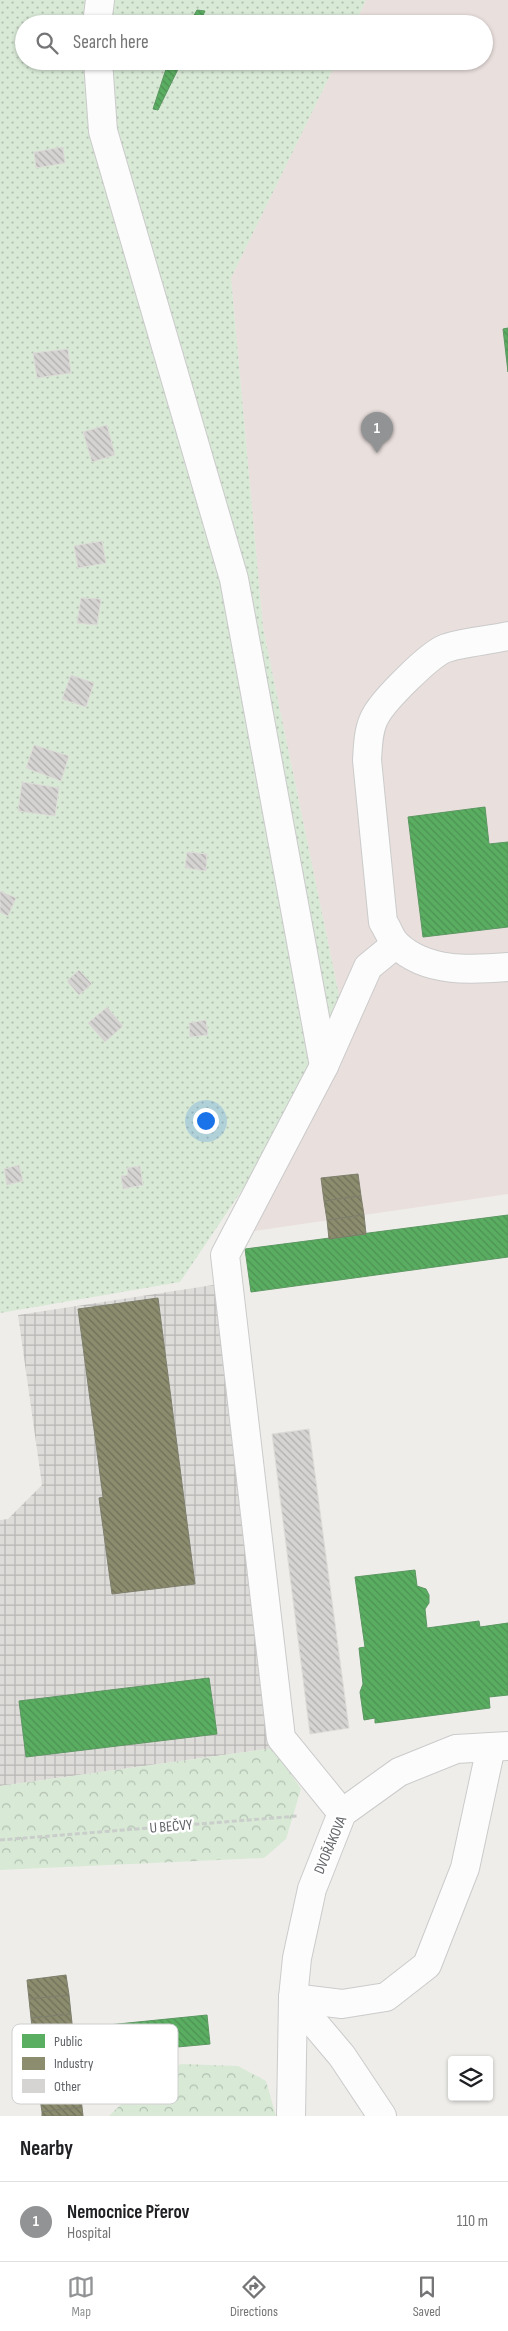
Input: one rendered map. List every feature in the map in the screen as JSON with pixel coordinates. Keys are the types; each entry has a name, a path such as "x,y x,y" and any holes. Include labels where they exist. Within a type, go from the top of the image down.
{"street":[{"path":"98,15 100,0"},
{"path":"99,70 103,131 234,579 324,1066"},
{"path":"508,636 444,649 412,674 375,716 370,734 368,770 383,922 396,944 414,958 440,966 468,970 508,967"},
{"path":"342,1813 281,1738 225,1255 324,1066 368,967 396,944"},
{"path":"293,1998 342,2004 386,1997 427,1965 464,1868 499,1747"},
{"name":"DVOŘÁKOVA","path":"291,2116 293,1998 298,1958 312,1889 342,1813 399,1772 456,1749 499,1747"},
{"path":"293,1998 342,2056 382,2116"}],"path":[{"name":"U BEČVY","path":"0,1840 342,1813"}],"shaded area":[{"path":"366,0 508,0 508,1194 254,1231 347,1034 263,628 231,278 333,70 493,70 493,15 359,15"},
{"path":"220,1284 274,1748 0,1786 0,1520 8,1519 42,1485 18,1315"}],"green space":[{"path":"0,0 366,0 359,15 15,15 15,70 333,70 231,278 263,628 347,1034 180,1282 0,1313"},
{"path":"274,1748 301,1789 286,1839 264,1858 0,1870 0,1786"},
{"path":"181,2064 238,2066 266,2081 276,2116 109,2116 121,2104 178,2104 178,2066"}],"building: Public":[{"path":"197,10 205,11 203,15 194,15"},
{"path":"166,70 178,70 158,110 153,109"},
{"path":"508,328 508,372 503,329"},
{"path":"485,807 489,844 508,842 508,927 423,937 408,817"},
{"path":"508,1215 508,1257 251,1292 245,1249"},
{"path":"415,1570 417,1586 426,1589 429,1595 429,1603 425,1609 427,1628 479,1621 480,1627 508,1623 508,1695 489,1697 490,1708 375,1723 375,1718 364,1720 360,1692 363,1684 359,1648 365,1647 355,1577"},
{"path":"209,1678 217,1734 26,1757 19,1701"},
{"path":"207,2015 210,2044 178,2047 178,2024 118,2024"}],"building: Industry":[{"path":"358,1174 361,1196 324,1201 321,1178"},
{"path":"361,1196 364,1215 327,1220 324,1201"},
{"path":"364,1215 366,1234 329,1239 327,1220"},
{"path":"158,1298 195,1584 112,1594 99,1498 103,1497 78,1309"},
{"path":"66,1975 69,1995 29,1999 27,1980"},
{"path":"69,1995 71,2014 31,2018 29,1999"},
{"path":"71,2014 72,2024 32,2024 31,2018"},
{"path":"41,2104 82,2104 82,2107 42,2112"},
{"path":"82,2107 83,2116 42,2116 42,2112"}],"building: Other":[{"path":"63,147 65,163 36,168 34,152"},
{"path":"68,349 71,373 37,378 33,353"},
{"path":"107,425 115,455 92,462 83,432"},
{"path":"102,541 106,563 78,568 74,546"},
{"path":"81,598 101,599 97,625 77,623"},
{"path":"71,675 94,683 86,707 62,699"},
{"path":"34,745 69,756 61,781 26,768"},
{"path":"22,782 59,788 55,816 18,811"},
{"path":"187,852 207,854 206,871 185,868"},
{"path":"0,891 16,898 8,916 0,912"},
{"path":"79,970 92,984 79,995 67,981"},
{"path":"107,1007 123,1026 105,1042 88,1023"},
{"path":"206,1020 208,1035 190,1037 189,1023"},
{"path":"19,1165 23,1181 7,1185 4,1169"},
{"path":"140,1166 143,1185 123,1189 121,1176 128,1175 127,1168"},
{"path":"309,1429 349,1728 310,1734 272,1434"}],"place":[{"name":"Nemocnice Přerov","path":"377,453"}]}
